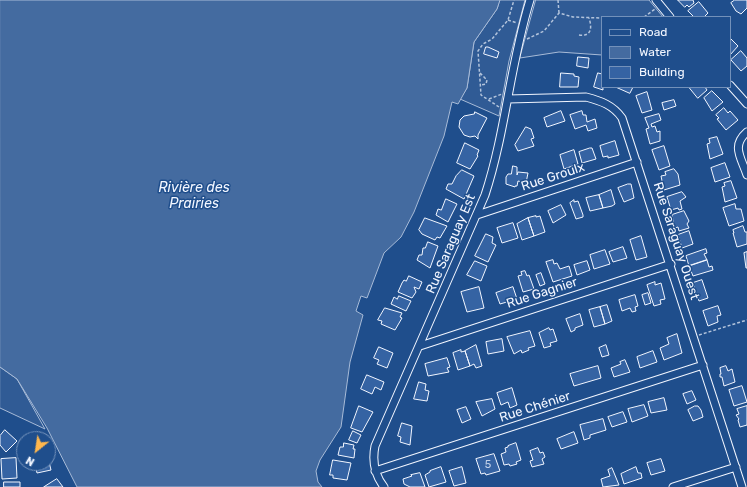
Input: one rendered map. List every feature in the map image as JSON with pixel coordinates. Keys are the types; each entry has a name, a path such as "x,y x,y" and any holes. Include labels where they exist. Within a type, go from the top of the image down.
{"street":[{"name":"Rue Saraguay Est","path":"384,487 375,471 375,446 477,215 493,171 522,25 530,0"},
{"path":"658,3 669,16"},
{"path":"731,86 747,104"},
{"name":"Rue Saraguay Ouest","path":"508,99 574,96 586,97 613,107 622,118 671,264 742,487"},
{"path":"747,132 738,142 744,154 747,175"},
{"name":"Rue Groulx","path":"477,215 637,162"},
{"name":"Rue Gagnier","path":"420,346 671,264"},
{"name":"Rue Chénier","path":"375,471 703,366"},
{"path":"673,487 736,466"}],"path":[{"path":"505,112 481,94 480,48 492,38 508,20 514,0"},
{"path":"519,39 529,39 544,31 559,13 558,0"},
{"path":"645,16 658,3"},
{"path":"559,13 573,17 601,18"},
{"path":"579,35 585,36 589,33 591,27 589,18"},
{"path":"508,20 522,25"},
{"path":"480,72 487,80 486,84 481,85"},
{"path":"489,99 509,90"},
{"path":"694,337 747,320"}],"shaded area":[{"path":"500,0 525,0 509,61 499,116 460,99 467,88 474,42 497,9"},
{"path":"536,0 649,0 662,16 601,16 601,55 559,52 520,58"},
{"path":"0,367 17,379 45,429 0,408"}],"water":[{"name":"Rivière des Prairies","path":"0,0 500,0 497,9 474,42 467,88 458,104 452,102 444,136 414,212 401,237 384,253 367,298 361,296 356,311 363,315 350,362 341,427 320,460 316,471 318,482 322,487 77,487 56,446 56,431 49,431 17,379 0,367"}],"building":[{"path":"678,0 693,0 694,3 689,7 687,5 685,7"},
{"path":"735,0 747,0 747,8 741,14 736,11 731,3"},
{"path":"699,2 708,13 705,16 693,16 688,11"},
{"path":"731,39 738,46 731,54"},
{"path":"486,47 499,52 497,58 484,54"},
{"path":"741,51 747,58 747,66 741,71 731,60"},
{"path":"578,57 589,58 588,68 577,66"},
{"path":"561,73 574,74 574,76 579,77 578,87 560,87"},
{"path":"598,73 601,74 601,88 603,88 603,90 594,87"},
{"path":"618,88 632,88 630,93"},
{"path":"690,88 706,88 707,90 698,98"},
{"path":"712,91 723,102 712,111 704,98"},
{"path":"647,92 652,110 642,113 636,96"},
{"path":"674,100 676,106 664,110 662,103"},
{"path":"724,108 728,113 730,111 738,120 726,130 717,119 719,118 716,115"},
{"path":"561,111 565,121 547,127 544,118"},
{"path":"582,111 583,115 586,115 587,122 595,119 597,128 588,131 586,125 575,129 570,115"},
{"path":"475,112 487,118 478,135 478,139 475,136 470,137 464,135 459,127 460,120 464,116 474,114"},
{"path":"659,114 661,120 651,124 652,127 655,126 657,132 660,131 660,141 650,144 646,129 649,128 645,118"},
{"path":"526,127 531,129 534,138 531,139 534,146 518,151 515,145"},
{"path":"717,137 723,154 710,159 707,144 710,143 709,139"},
{"path":"615,141 619,155 608,158 608,156 603,157 600,146"},
{"path":"465,143 479,150 478,156 470,169 457,163"},
{"path":"664,146 670,166 659,170 652,150"},
{"path":"592,148 596,159 582,163 579,152"},
{"path":"574,150 578,164 564,169 560,155"},
{"path":"725,163 730,177 715,182 711,168"},
{"path":"513,166 517,167 517,175 518,172 528,173 526,183 518,181 517,186 515,187 506,184 506,177 508,174 511,174"},
{"path":"674,169 678,174 680,185 664,190 661,176 666,175 665,172"},
{"path":"462,170 474,176 464,199 446,189 448,184 452,184 456,176"},
{"path":"731,181 737,198 725,202 722,187 725,186 724,183"},
{"path":"631,184 634,198 624,202 618,188"},
{"path":"611,190 615,204 603,208 599,195"},
{"path":"682,192 686,197 680,201 682,209 679,210 678,208 671,210 667,197"},
{"path":"599,195 603,208 590,211 586,198"},
{"path":"446,199 457,204 448,222 436,215 438,209 441,210"},
{"path":"574,200 574,202 578,201 583,217 576,219 570,203"},
{"path":"735,204 736,209 741,209 744,221 729,226 723,208"},
{"path":"561,205 566,215 553,223 548,211"},
{"path":"684,211 689,221 687,224 689,228 679,231 678,227 675,228 672,215"},
{"path":"540,216 545,232 534,236 528,218"},
{"path":"425,218 447,226 440,238 437,237 435,240 422,234 419,230"},
{"path":"528,218 534,236 522,240 517,224"},
{"path":"513,223 518,238 502,243 497,228"},
{"path":"743,226 745,232 747,232 747,244 737,247 733,230"},
{"path":"689,231 693,244 682,248 678,235"},
{"path":"486,234 493,237 492,243 496,245 488,262 475,256"},
{"path":"641,236 647,257 636,260 630,240"},
{"path":"428,242 438,246 430,268 417,260 419,255 422,255 423,248 425,248"},
{"path":"623,247 627,258 613,262 609,252"},
{"path":"706,249 707,253 704,254 707,260 689,266 686,256"},
{"path":"605,250 610,264 594,269 590,255"},
{"path":"747,252 747,268 746,268 744,253"},
{"path":"553,260 554,264 557,263 560,269 569,266 572,276 553,282 546,262"},
{"path":"707,260 709,267 712,266 713,270 693,276 689,266"},
{"path":"475,261 487,266 481,281 467,275"},
{"path":"587,261 590,270 577,275 574,265"},
{"path":"525,271 527,276 529,275 534,289 523,292 518,276 522,275 521,272"},
{"path":"541,273 545,284 540,286 536,275"},
{"path":"409,276 422,282 419,289 414,287 416,292 412,298 398,292 404,280 406,281"},
{"path":"702,280 708,298 699,301 693,283"},
{"path":"655,282 655,285 661,283 665,299 660,300 661,304 654,306 647,285"},
{"path":"479,287 484,308 467,312 461,292"},
{"path":"513,287 517,299 500,304 496,293"},
{"path":"648,293 651,303 645,305 642,295"},
{"path":"635,295 638,306 635,307 636,311 632,312 630,308 622,311 619,300"},
{"path":"399,296 411,301 406,311 391,304 394,297 397,299"},
{"path":"607,305 612,321 605,324 600,307"},
{"path":"718,306 721,315 717,316 718,322 708,326 703,311"},
{"path":"600,307 605,324 594,327 589,310"},
{"path":"385,308 402,313 400,317 402,318 395,330 381,324 382,321 378,320"},
{"path":"580,314 583,325 575,328 575,330 571,332 566,319"},
{"path":"549,328 550,330 553,329 557,341 550,343 551,346 544,348 539,333"},
{"path":"530,331 535,346 528,348 529,350 522,353 521,350 514,354 507,337"},
{"path":"677,334 682,353 664,360 660,348 669,344 667,338"},
{"path":"502,339 504,351 488,354 486,342"},
{"path":"476,345 482,366 476,368 474,364 470,366 465,351"},
{"path":"606,345 609,355 602,357 599,348"},
{"path":"379,347 393,353 387,368 377,364 379,360 374,358"},
{"path":"461,350 461,352 465,351 470,366 458,370 453,353"},
{"path":"653,351 657,362 640,368 637,357"},
{"path":"447,358 450,367 447,368 449,372 428,376 425,364"},
{"path":"625,360 630,372 614,377 611,368 621,364 620,362"},
{"path":"598,366 601,378 574,386 570,374"},
{"path":"726,366 728,371 732,369 735,382 724,386 722,377 720,377 720,368"},
{"path":"367,375 384,382 381,390 375,387 372,394 361,389"},
{"path":"419,382 426,384 425,390 429,391 427,401 414,399"},
{"path":"742,386 747,402 734,406 729,390"},
{"path":"512,388 517,405 510,408 508,402 501,405 497,393"},
{"path":"692,391 696,400 687,404 683,394"},
{"path":"664,398 667,410 651,413 648,402"},
{"path":"492,399 495,409 482,416 476,402"},
{"path":"644,405 648,416 632,422 628,409"},
{"path":"359,406 373,412 362,432 351,428"},
{"path":"698,406 701,410 703,417 693,421 688,410"},
{"path":"747,406 747,425 740,427 739,419 736,415 739,414 737,409"},
{"path":"466,407 471,419 462,423 457,410"},
{"path":"623,412 627,422 612,427 608,417"},
{"path":"603,419 606,430 590,435 590,438 584,440 580,425"},
{"path":"402,423 412,426 410,445 400,442 401,437 398,436"},
{"path":"5,430 16,440 16,442 6,452 0,445 0,436"},
{"path":"353,431 361,435 357,443 349,440"},
{"path":"574,432 578,443 561,449 557,439"},
{"path":"344,443 354,445 354,458 338,455 340,447 343,447"},
{"path":"516,443 521,460 516,462 517,464 510,466 509,464 504,465 501,454 506,452 505,448"},
{"path":"538,448 540,453 543,452 545,457 542,459 544,464 532,467 530,461 533,460 530,451"},
{"path":"494,454 500,471 486,475 485,473 481,474 476,459"},
{"path":"16,458 17,478 2,479 1,459"},
{"path":"661,459 665,471 651,475 647,463"},
{"path":"333,460 351,463 347,480 333,478 333,475 330,475"},
{"path":"441,467 446,482 429,487 425,475 430,471"},
{"path":"462,467 466,483 454,486 449,471"},
{"path":"636,467 638,473 641,473 642,478 624,484 621,474"},
{"path":"612,468 619,485 603,487 601,479 610,476 608,470"},
{"path":"420,473 425,487 410,487 404,484 403,479"},
{"path":"57,479 63,487 44,487"},
{"path":"4,482 20,482 20,487 4,487"}]}
